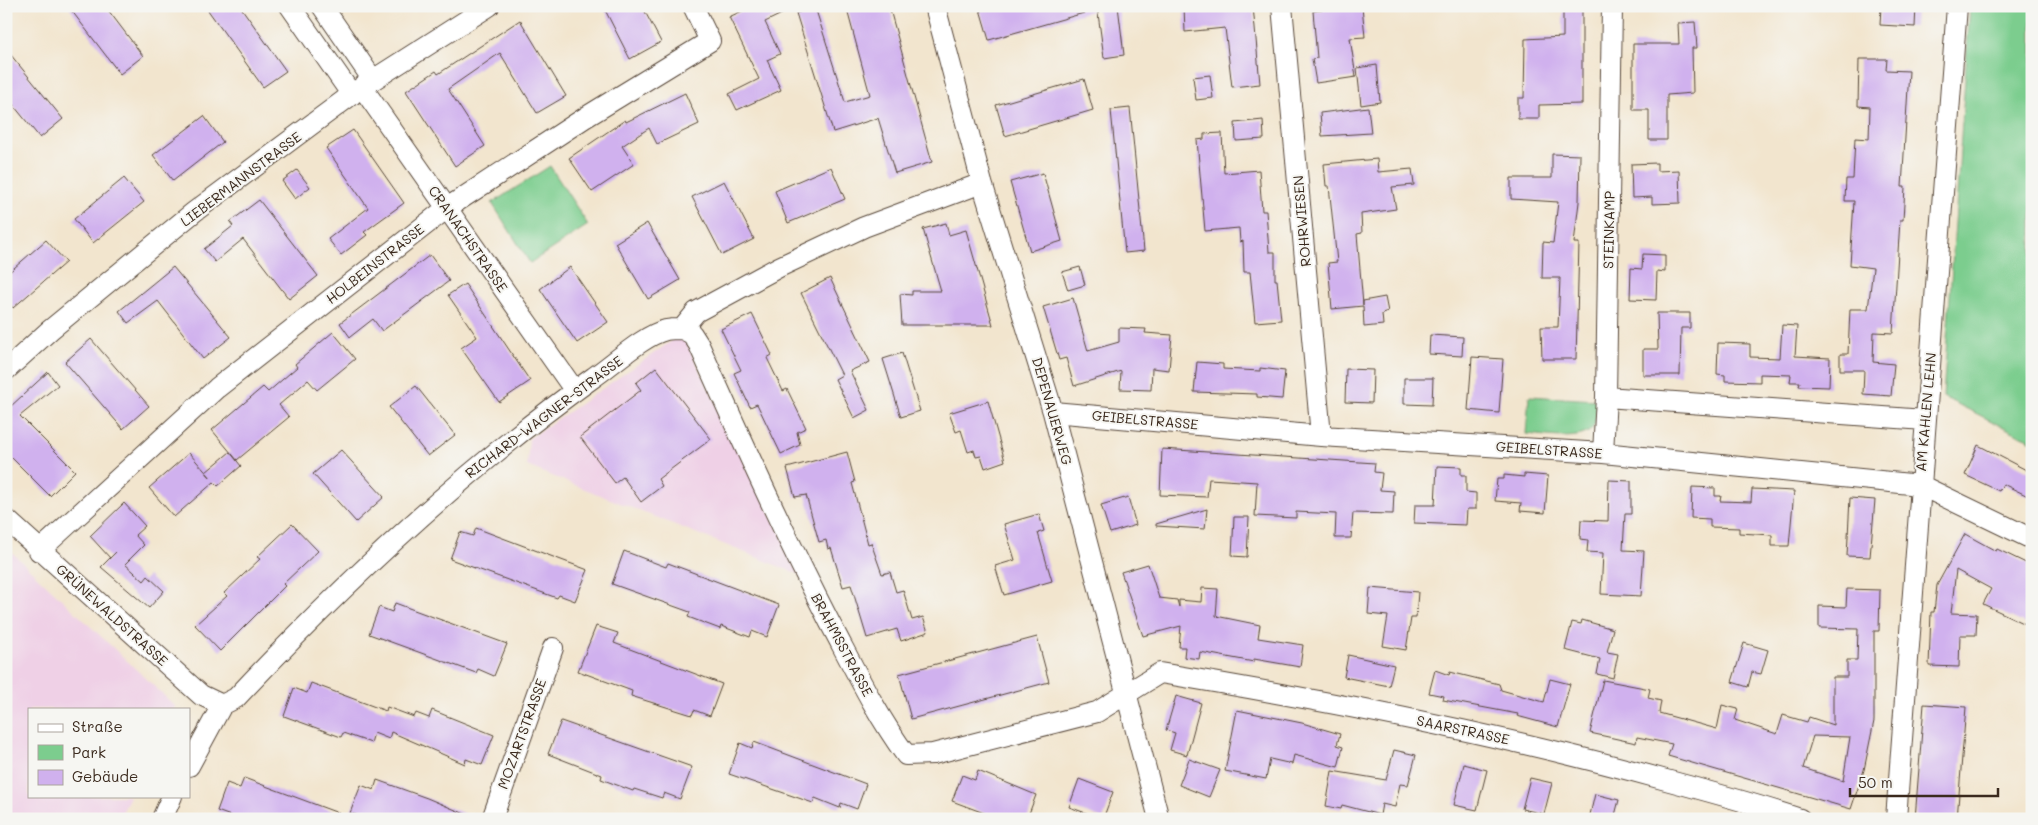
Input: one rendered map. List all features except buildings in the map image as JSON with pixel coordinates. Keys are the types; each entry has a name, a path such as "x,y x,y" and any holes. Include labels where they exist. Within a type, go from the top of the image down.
{"street":[{"path":"290,6 362,87"},
{"path":"322,6 362,87"},
{"name":"LIEBERMANNSTRASSE","path":"6,370 50,330 194,212 362,87 489,6"},
{"name":"HOLBEINSTRASSE","path":"39,551 217,388 447,208 586,117 710,41 693,6"},
{"name":"DEPENAUERWEG","path":"935,6 982,182 1053,412 1159,819"},
{"name":"ROHRWIESEN","path":"1282,6 1322,436"},
{"name":"STEINKAMP","path":"1603,453 1606,397 1612,6"},
{"name":"AM KAHLEN LEHN","path":"1896,819 1958,6"},
{"name":"CRANACHSTRASSE","path":"362,87 574,391"},
{"path":"682,329 696,312 779,267 864,227 982,182"},
{"name":"RICHARD-WAGNER-STRASSE","path":"190,764 222,705 236,698 305,624 445,493 574,391 648,339 666,330 682,329"},
{"name":"BRAHMSSTRASSE","path":"682,329 692,334 699,345 751,462 810,584 864,688 891,735 906,755 933,754 1097,712 1126,694"},
{"path":"1606,397 1925,420"},
{"name":"GEIBELSTRASSE","path":"1053,412 1322,436 1603,453 1920,486 2032,539"},
{"name":"GRÜNEWALDSTRASSE","path":"6,519 39,551 201,695 222,705"},
{"name":"MOZARTSTRASSE","path":"492,819 553,648"},
{"name":"SAARSTRASSE","path":"1126,694 1160,673 1304,696 1449,726 1582,757 1800,819"},
{"path":"162,819 171,798"}],"shaded area":[{"path":"682,334 801,575 527,466 529,439"},
{"path":"6,547 175,706 174,708 28,708 28,798 129,798 119,819 6,819"}],"green space":[{"path":"1970,6 2032,6 2032,441 1943,397"},
{"path":"550,166 588,225 530,263 492,203"},
{"path":"1529,396 1596,400 1596,414 1593,427 1588,432 1572,437 1526,434"}]}
